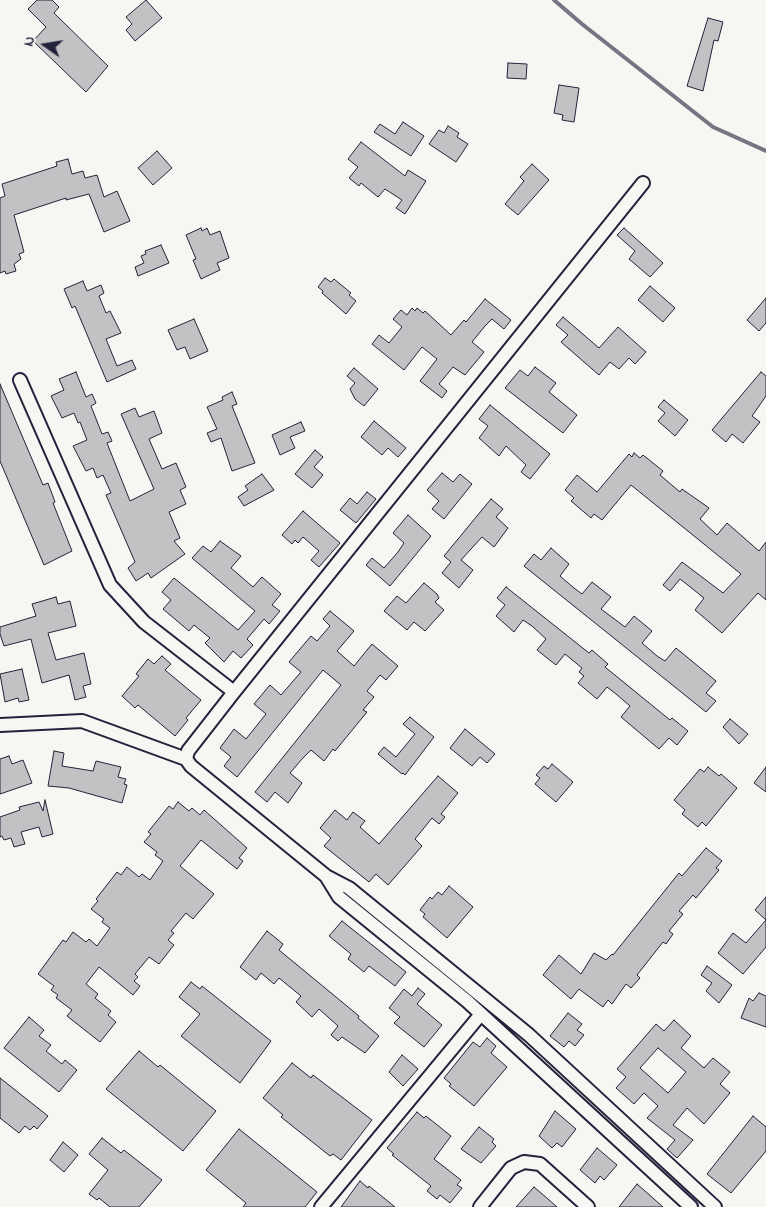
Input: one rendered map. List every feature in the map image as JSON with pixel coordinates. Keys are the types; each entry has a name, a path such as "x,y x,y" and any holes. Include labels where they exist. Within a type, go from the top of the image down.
{"street":[{"path":"186,759 188,751 234,692 644,183"},
{"path":"20,380 110,586 144,622 234,692"},
{"path":"0,725 82,721 186,759 191,766 326,876 349,888 529,1034 715,1207"},
{"path":"326,876 339,896 481,1014 691,1207"},
{"path":"321,1207 481,1014"},
{"path":"480,1207 512,1168 524,1162 540,1164 588,1207"}],"building":[{"path":"37,0 52,0 59,7 54,13 108,66 86,92 33,41 46,27 28,9"},
{"path":"146,0 162,18 135,41 126,30 132,24 126,17"},
{"path":"708,18 723,22 718,41 714,40 703,91 687,86"},
{"path":"508,63 527,64 526,79 507,78"},
{"path":"559,85 579,88 574,122 562,120 563,115 554,113"},
{"path":"403,122 424,136 411,156 374,132 380,124 395,134"},
{"path":"448,126 459,133 457,137 468,144 456,162 429,144 439,130 444,133"},
{"path":"361,142 405,176 408,170 426,181 405,214 396,208 402,200 385,189 378,197 361,183 359,186 349,178 358,167 348,159"},
{"path":"157,151 172,168 153,185 138,168"},
{"path":"68,159 72,174 83,171 85,178 97,175 104,197 117,191 130,221 104,232 89,194 66,200 66,198 14,215 24,252 19,254 21,259 14,264 16,271 6,274 5,271 0,273 0,198 5,196 2,184 57,166 56,162"},
{"path":"532,164 549,180 518,215 505,204 524,181 520,177"},
{"path":"201,228 202,231 207,228 210,235 220,231 229,258 217,263 220,270 201,279 193,260 196,259 186,235"},
{"path":"624,228 663,263 650,277 629,259 635,251 617,235"},
{"path":"161,245 169,263 138,276 135,267 144,263 141,256 146,254 145,251"},
{"path":"325,278 331,282 334,279 351,293 349,295 356,301 346,314 322,293 323,291 318,287"},
{"path":"83,281 87,291 101,285 104,293 99,296 106,313 110,311 121,333 106,339 117,366 132,360 136,369 107,382 75,306 72,308 64,289"},
{"path":"650,286 675,308 663,322 638,300"},
{"path":"766,298 766,323 759,331 747,320"},
{"path":"485,299 511,320 504,329 492,319 485,326 472,342 484,352 465,375 453,367 439,384 447,391 442,398 420,381 437,359 422,347 404,370 372,344 379,335 389,343 402,327 393,319 401,310 407,315 412,308 415,311 417,308 423,313 425,311 451,335 464,320 466,322"},
{"path":"563,317 599,348 618,327 646,352 635,364 629,358 619,369 610,362 599,375 561,342 568,335 556,325"},
{"path":"194,319 208,351 190,359 185,347 177,350 168,330"},
{"path":"535,367 556,383 549,392 577,415 563,433 505,388 520,370 528,376"},
{"path":"354,368 378,389 364,406 355,399 350,389 355,383 347,376"},
{"path":"76,372 86,397 92,394 96,403 91,406 102,434 108,432 112,441 107,443 130,501 154,489 121,414 135,408 139,417 154,411 162,433 149,439 162,469 176,463 186,487 180,490 186,504 169,512 180,538 174,541 185,554 151,578 148,573 136,581 128,568 135,562 106,495 111,493 103,475 97,478 93,468 86,471 73,446 87,440 80,422 78,423 74,413 62,418 51,396 64,390 59,379"},
{"path":"761,372 766,376 766,396 752,416 760,422 743,443 732,434 726,442 712,430"},
{"path":"0,384 43,485 48,483 55,502 53,503 72,551 44,565 0,461"},
{"path":"232,392 237,404 232,406 255,463 232,471 221,438 211,442 207,433 217,429 207,407 223,400 222,397"},
{"path":"664,400 688,420 675,436 658,421 665,413 658,407"},
{"path":"490,405 550,454 530,479 521,472 526,465 506,446 499,456 479,438 488,426 479,419"},
{"path":"374,421 406,448 398,457 388,448 382,455 361,437"},
{"path":"301,422 305,431 290,437 295,448 280,455 272,435"},
{"path":"315,450 323,457 314,467 323,475 312,488 295,474"},
{"path":"634,453 640,458 643,455 663,471 660,475 680,492 682,489 709,508 700,519 717,535 727,523 759,551 766,542 766,600 758,593 722,633 695,610 704,598 680,579 670,591 663,585 682,562 723,593 741,574 631,485 602,520 594,514 591,518 571,501 574,498 565,490 577,475 597,492 629,454 632,457"},
{"path":"442,473 453,482 460,474 472,484 444,519 432,509 439,501 427,490"},
{"path":"262,474 274,490 244,506 238,497 248,490 245,486"},
{"path":"367,492 376,499 356,523 340,510 350,498 357,504"},
{"path":"491,499 503,509 496,517 508,528 494,547 482,537 461,560 473,570 459,588 442,573 451,562 444,556"},
{"path":"303,511 340,543 319,567 311,560 319,551 303,537 298,543 295,540 292,544 282,535"},
{"path":"408,515 431,536 390,586 366,565 372,558 384,568 398,552 404,543 393,533"},
{"path":"220,541 241,556 231,568 253,587 262,577 281,594 272,605 280,611 269,624 264,619 247,639 253,645 241,658 233,651 224,662 205,643 210,638 194,625 189,631 163,609 171,600 162,592 174,578 238,630 255,611 192,558 203,546 211,552"},
{"path":"551,548 569,564 560,576 574,588 582,594 592,582 611,597 601,609 625,627 634,616 652,631 642,643 657,656 665,661 676,648 716,681 706,693 716,701 706,712 524,566 534,554 541,560"},
{"path":"424,583 437,594 439,598 435,602 444,610 425,631 414,622 407,630 384,611 397,596 406,603"},
{"path":"506,587 589,653 592,650 608,664 605,667 670,720 672,718 688,731 677,745 669,738 659,749 621,717 630,706 616,694 607,687 597,699 578,683 584,676 579,672 582,668 565,654 556,665 537,650 546,639 532,626 523,620 514,632 496,616 505,605 497,598"},
{"path":"56,597 58,604 70,601 76,626 48,633 56,660 84,653 91,684 83,686 86,697 75,700 69,675 42,683 31,639 4,646 0,634 0,627 36,616 32,604"},
{"path":"330,611 354,631 337,651 354,666 372,644 398,666 386,680 380,675 367,691 374,697 363,710 367,712 335,751 333,749 324,761 311,750 290,773 302,783 288,803 275,792 267,802 255,792 341,685 323,670 237,777 224,766 231,757 220,748 234,729 246,739 266,714 254,704 270,685 281,695 301,672 289,662 311,636 317,641 330,626 323,619"},
{"path":"162,656 171,664 165,670 201,700 186,718 188,720 175,736 138,705 135,708 122,696 139,676 136,674 148,659 154,664"},
{"path":"22,669 29,700 19,702 18,698 5,702 0,674"},
{"path":"410,717 434,737 405,775 378,754 384,747 396,757 415,734 403,724"},
{"path":"730,719 748,734 739,744 723,727"},
{"path":"465,729 495,754 487,763 480,757 472,766 450,748"},
{"path":"54,751 64,753 62,766 93,771 96,761 121,767 118,777 126,779 124,784 127,785 122,803 69,788 48,786"},
{"path":"9,756 12,764 23,760 32,783 0,794 0,759"},
{"path":"552,764 573,782 556,802 535,784 540,778 536,775 544,766 548,769"},
{"path":"708,767 719,776 721,774 737,788 706,826 702,822 698,827 682,814 685,810 674,800 700,769 704,772"},
{"path":"766,767 766,792 754,783"},
{"path":"438,776 458,793 441,814 445,817 439,824 432,818 415,839 422,846 388,885 376,874 369,882 324,846 331,838 320,828 335,810 347,820 353,812 365,821 360,827 379,844"},
{"path":"45,800 53,834 42,837 39,827 21,832 25,844 14,847 11,838 4,840 2,836 0,837 0,817 20,810 19,807 39,802 43,811"},
{"path":"178,802 189,811 192,808 200,815 204,810 247,848 239,858 243,861 237,869 201,840 180,866 214,894 193,919 186,913 171,931 174,933 168,940 174,945 159,964 149,957 135,974 138,977 134,981 140,986 133,995 99,967 86,984 98,994 95,998 111,1011 108,1015 116,1022 100,1042 67,1016 72,1010 56,998 58,995 51,990 54,986 38,974 63,940 66,942 73,932 86,942 89,939 97,946 110,928 102,922 104,919 91,909 98,901 96,899 117,872 121,875 127,867 139,877 142,874 150,880 163,861 155,855 157,852 144,842 151,834 148,832 169,806 173,809"},
{"path":"706,848 722,861 716,868 719,870 696,898 693,895 679,911 683,914 669,931 673,934 666,944 663,942 637,975 640,978 631,988 626,984 612,1004 608,1000 603,1007 579,989 571,999 543,975 559,955 581,974 594,953 606,960 613,955 679,873 682,876"},
{"path":"449,886 473,907 447,938 423,917 425,914 420,910 430,897 432,899 438,892 442,895"},
{"path":"766,897 766,920 755,910"},
{"path":"766,920 766,947 743,974 718,953 733,933 746,943"},
{"path":"342,921 406,972 395,986 369,966 364,972 348,959 351,954 329,936"},
{"path":"267,931 283,944 279,950 359,1016 358,1018 379,1036 365,1053 342,1037 338,1041 331,1035 338,1026 319,1009 312,1017 296,1002 301,996 279,978 274,984 261,973 256,980 240,967"},
{"path":"707,966 732,985 719,1003 706,991 712,983 701,975"},
{"path":"191,982 200,989 202,986 271,1041 240,1083 181,1036 200,1014 179,997"},
{"path":"418,988 425,994 417,1004 442,1025 424,1047 394,1023 400,1017 389,1008 404,989 412,996"},
{"path":"759,993 766,996 766,1027 741,1018 749,998 753,1001"},
{"path":"568,1013 582,1024 577,1030 584,1035 575,1046 569,1041 564,1047 550,1036"},
{"path":"29,1017 44,1030 39,1036 51,1045 46,1051 62,1064 65,1060 77,1070 59,1092 4,1048"},
{"path":"674,1020 691,1036 681,1048 704,1068 713,1058 730,1072 720,1084 730,1093 704,1124 687,1108 673,1125 693,1140 677,1158 667,1149 675,1140 647,1118 658,1106 644,1093 634,1104 616,1088 626,1077 617,1069 656,1024 664,1031","holes":["658,1048 686,1072 668,1093 640,1068"]},
{"path":"487,1038 496,1046 491,1053 507,1067 474,1106 449,1086 451,1084 444,1078 473,1042 480,1047"},
{"path":"139,1051 158,1067 160,1065 216,1111 183,1151 106,1089"},
{"path":"402,1055 418,1069 403,1086 389,1072"},
{"path":"292,1063 311,1078 313,1075 372,1120 341,1160 333,1154 330,1156 281,1117 283,1115 263,1098"},
{"path":"0,1078 48,1116 37,1129 34,1126 30,1130 25,1126 19,1133 0,1118"},
{"path":"555,1111 576,1129 562,1147 557,1143 552,1148 539,1136"},
{"path":"417,1112 424,1118 426,1116 451,1136 434,1159 461,1180 457,1185 462,1188 450,1203 440,1195 437,1199 427,1191 431,1186 392,1155 394,1154 387,1148"},
{"path":"753,1116 766,1127 766,1151 731,1193 707,1174"},
{"path":"479,1127 494,1139 492,1142 496,1146 481,1163 461,1149"},
{"path":"239,1129 317,1192 305,1207 243,1207 246,1203 206,1170"},
{"path":"102,1138 121,1153 124,1150 162,1180 139,1207 110,1207 99,1198 97,1200 89,1194 108,1170 89,1154"},
{"path":"63,1142 78,1155 64,1172 50,1160"},
{"path":"597,1148 617,1165 604,1180 600,1176 595,1183 580,1170"},
{"path":"360,1181 368,1188 369,1186 395,1207 341,1207"},
{"path":"637,1184 663,1207 619,1207"},
{"path":"534,1187 548,1199 557,1207 516,1207"}],"waterway":[{"path":"554,0 713,127 766,151"}]}
